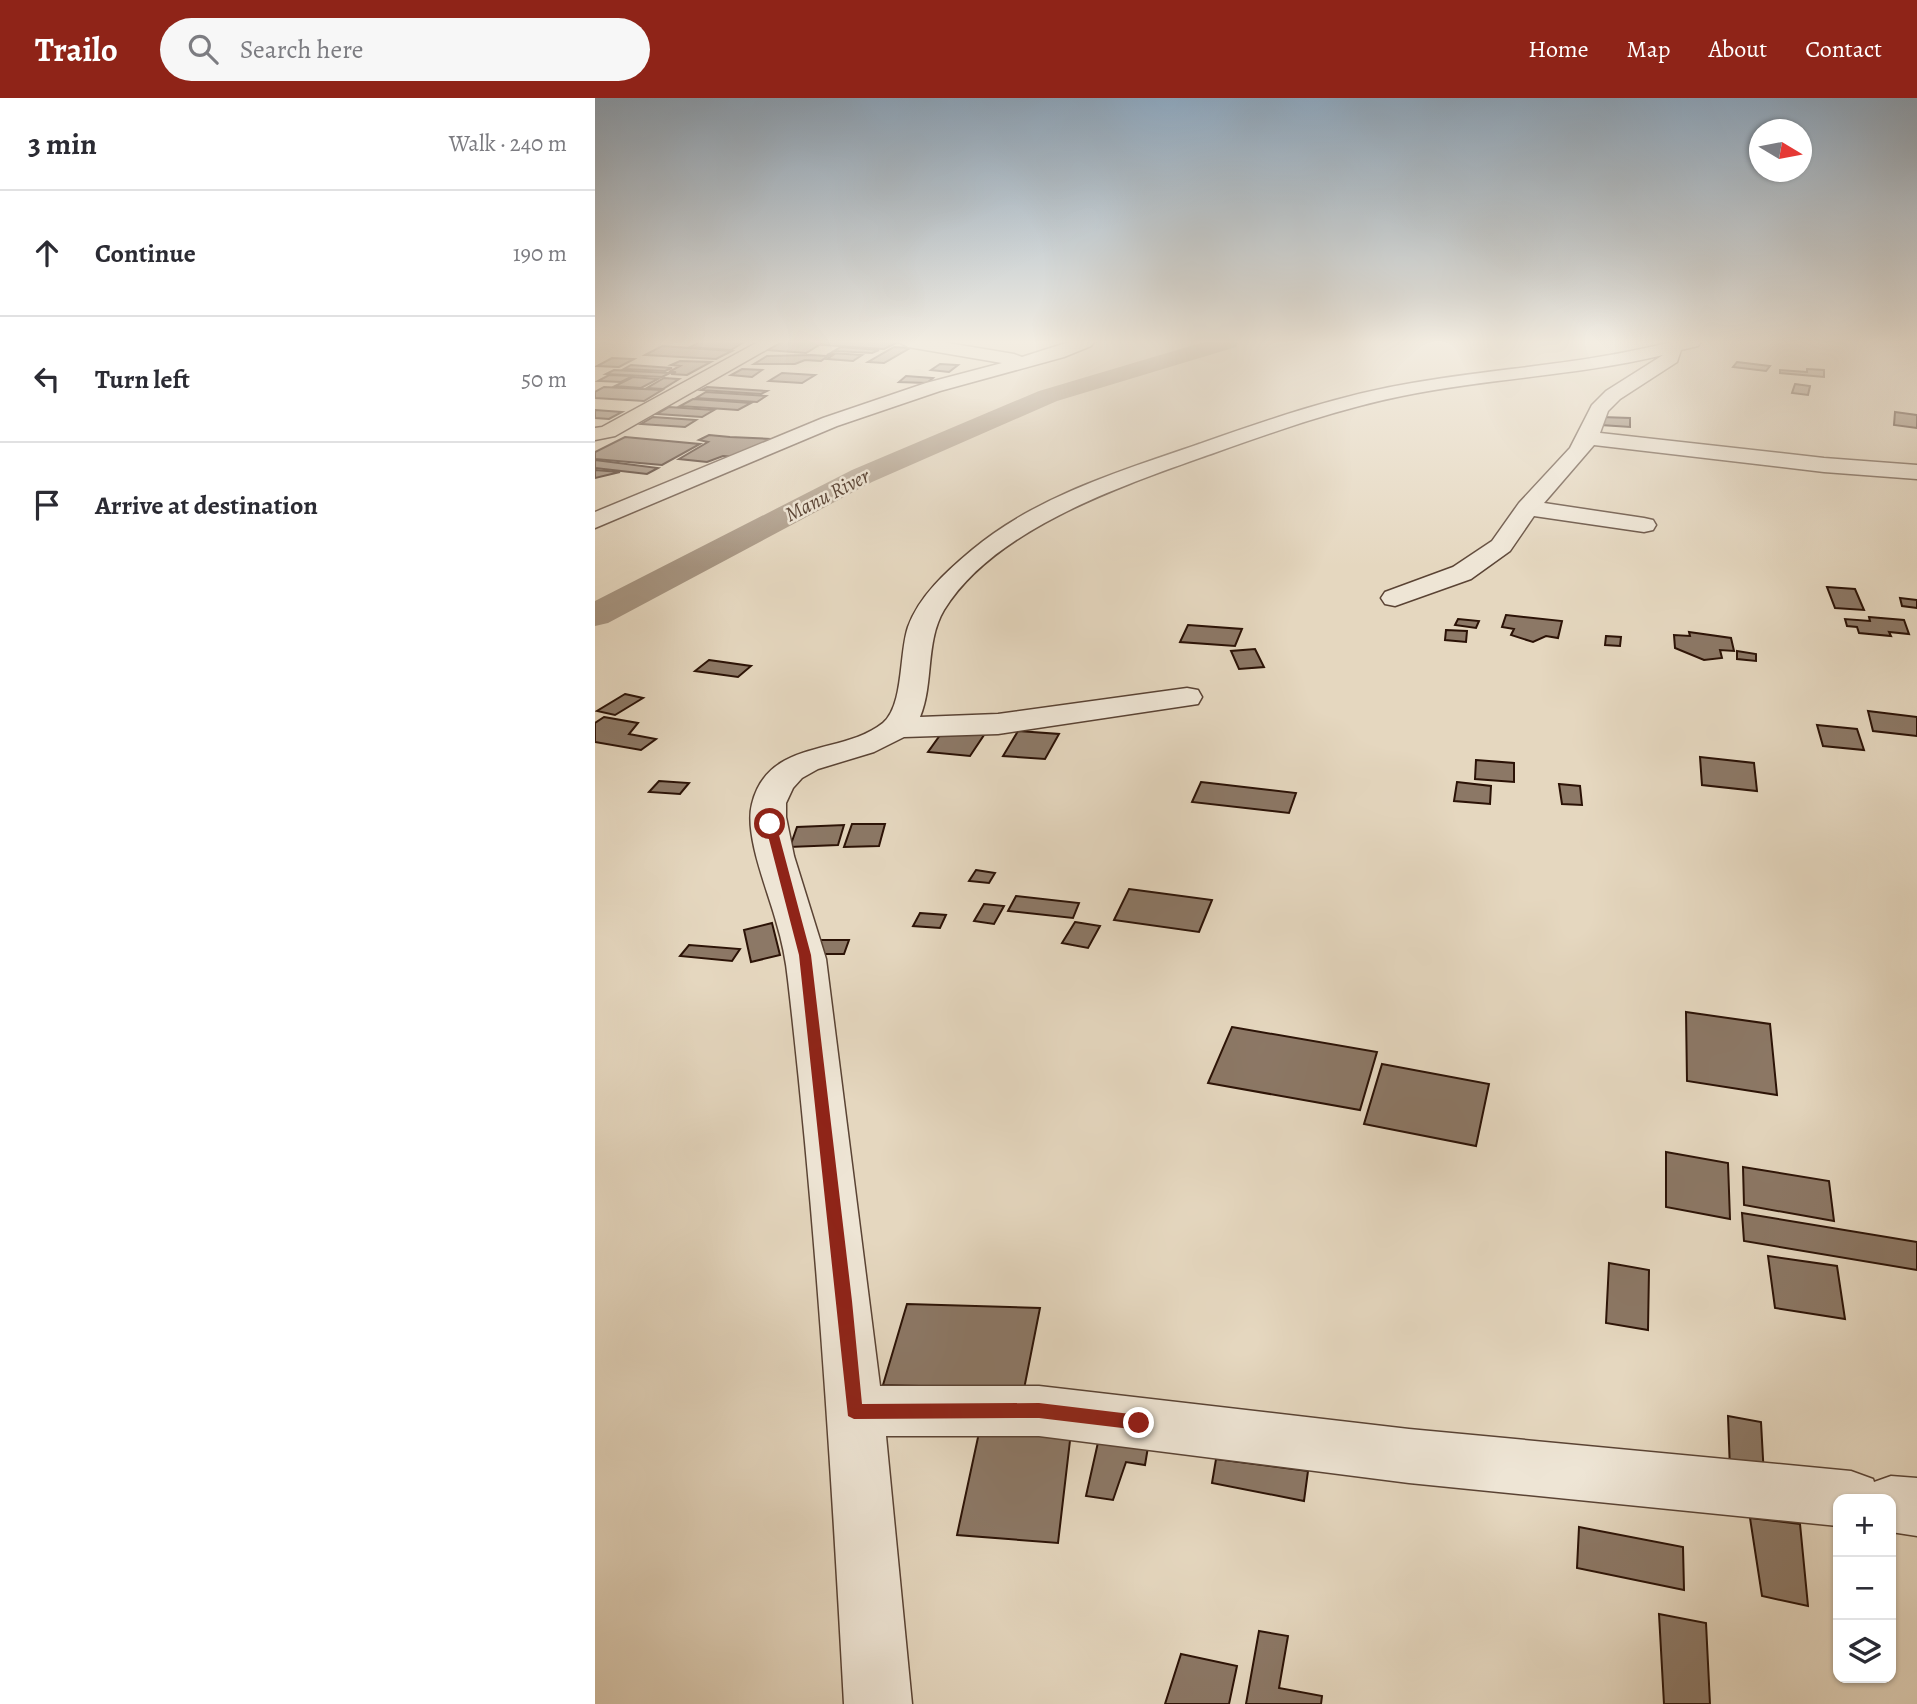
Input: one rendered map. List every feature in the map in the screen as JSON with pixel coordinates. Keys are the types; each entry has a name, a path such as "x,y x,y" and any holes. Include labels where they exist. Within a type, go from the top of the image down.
{"highway":[{"path":"601,433 631,417"}],"street":[{"path":"599,520 690,479 845,417"},
{"path":"896,728 908,708 927,615 967,568 1036,515 1105,485 1301,417"},
{"path":"1395,598 1462,573 1501,546 1527,508 1578,453 1588,438 1596,417"},
{"path":"1588,438 1824,465 1917,472"},
{"path":"1527,508 1644,525"},
{"path":"878,1704 845,1301 805,955 773,841 768,807 776,787 792,770 825,754 867,742 896,728 998,724 1187,697"},
{"path":"854,1411 1039,1411 1409,1456 1833,1497"},
{"path":"1896,1505 1917,1507"}],"building":[{"path":"653,417 696,420 685,427 641,424"},
{"path":"1602,417 1630,418 1630,427 1601,425"},
{"path":"1895,417 1917,417 1917,428 1894,425"},
{"path":"709,435 772,439 737,457 723,456 707,462 679,459 708,442 699,440"},
{"path":"625,437 700,444 662,465 595,459 595,452"},
{"path":"595,460 658,468 647,474 595,468"},
{"path":"595,470 620,472 595,478"},
{"path":"1827,587 1855,589 1864,610 1835,608"},
{"path":"1900,598 1917,600 1917,608 1902,606"},
{"path":"1506,615 1562,621 1558,638 1546,636 1533,642 1511,635 1514,629 1502,627"},
{"path":"1869,617 1904,620 1909,634 1889,632 1891,636 1859,633 1857,627 1847,626 1845,619 1870,621"},
{"path":"1458,619 1479,621 1476,628 1455,625"},
{"path":"1188,625 1242,629 1235,646 1180,642"},
{"path":"1446,630 1467,631 1466,642 1445,640"},
{"path":"1689,632 1731,638 1734,651 1720,650 1722,658 1704,660 1675,648 1674,635 1690,636"},
{"path":"1606,636 1621,637 1620,646 1605,645"},
{"path":"1255,649 1264,667 1239,669 1231,651"},
{"path":"1737,651 1756,654 1756,661 1737,659"},
{"path":"709,660 751,666 738,677 695,671"},
{"path":"625,694 643,698 615,715 597,711"},
{"path":"1868,711 1917,717 1917,736 1873,731"},
{"path":"604,717 638,723 629,734 656,739 641,750 595,742 595,723"},
{"path":"1817,725 1857,729 1864,750 1823,746"},
{"path":"943,731 984,735 970,756 928,752"},
{"path":"1018,731 1059,734 1045,759 1003,756"},
{"path":"1700,757 1754,763 1757,791 1702,785"},
{"path":"1476,760 1514,763 1514,782 1475,779"},
{"path":"659,781 689,783 680,794 649,792"},
{"path":"1201,782 1296,793 1289,813 1192,802"},
{"path":"1457,782 1491,786 1490,804 1454,801"},
{"path":"1559,784 1580,786 1582,805 1562,804"},
{"path":"852,824 885,824 879,846 844,847"},
{"path":"844,825 838,845 790,847 797,827"},
{"path":"976,870 995,873 989,883 969,881"},
{"path":"1129,889 1212,900 1199,932 1114,920"},
{"path":"1016,896 1079,903 1073,918 1008,911"},
{"path":"984,904 1004,906 994,924 974,921"},
{"path":"920,913 946,915 940,928 913,926"},
{"path":"1075,922 1100,926 1088,948 1062,943"},
{"path":"772,923 780,955 751,962 744,930"},
{"path":"819,940 849,940 844,954 813,954"},
{"path":"689,945 740,949 732,961 680,956"},
{"path":"1686,1012 1770,1024 1777,1095 1687,1081"},
{"path":"1232,1027 1377,1052 1360,1110 1208,1083"},
{"path":"1382,1064 1489,1084 1476,1146 1364,1124"},
{"path":"1666,1152 1728,1163 1730,1219 1666,1207"},
{"path":"1743,1167 1829,1181 1834,1221 1744,1205"},
{"path":"1742,1213 1917,1242 1917,1270 1744,1241"},
{"path":"1768,1256 1837,1266 1845,1319 1775,1308"},
{"path":"1609,1263 1649,1270 1648,1330 1606,1323"},
{"path":"907,1304 1040,1308 1024,1389 883,1385"},
{"path":"1728,1416 1761,1422 1764,1477 1730,1470"},
{"path":"980,1428 1071,1432 1058,1543 957,1535"},
{"path":"1099,1438 1148,1447 1145,1465 1126,1462 1113,1500 1086,1496"},
{"path":"1216,1459 1308,1471 1304,1501 1212,1483"},
{"path":"1750,1518 1800,1524 1808,1606 1762,1596"},
{"path":"1579,1527 1683,1547 1684,1590 1577,1568"},
{"path":"1659,1614 1706,1623 1710,1704 1664,1704"},
{"path":"1259,1631 1288,1636 1279,1688 1322,1696 1321,1704 1246,1704"},
{"path":"1181,1654 1237,1666 1229,1704 1165,1704"}],"waterway":[{"name":"Manu River","path":"595,615 862,476 999,417"}],"route":[{"path":"770,824 805,955 845,1301 854,1411 1039,1411 1139,1423"}]}
